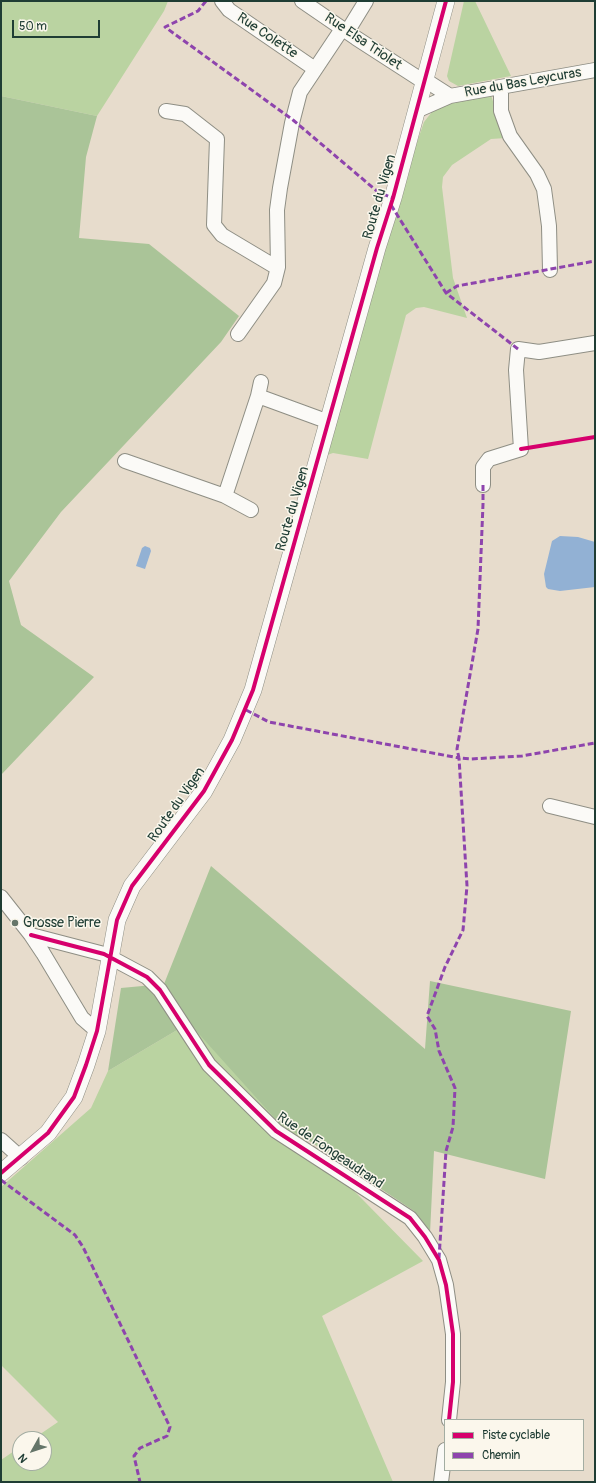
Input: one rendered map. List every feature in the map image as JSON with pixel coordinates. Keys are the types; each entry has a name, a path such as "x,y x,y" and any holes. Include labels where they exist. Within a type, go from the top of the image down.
{"street":[{"name":"Rue Colette","path":"222,1 229,10 315,69"},
{"name":"Rue Elsa Triolet","path":"302,1 418,78 424,80"},
{"path":"238,334 274,283 278,267 277,210 292,123 300,92 315,69 366,1"},
{"name":"Route du Vigen","path":"1,1174 21,1158 48,1132 74,1097 97,1031 117,920 132,886 204,791 232,740 254,690 377,248 393,198 446,1"},
{"name":"Rue du Bas Leycuras","path":"416,111 450,96 595,70"},
{"name":"Rue du Bas Leycuras","path":"424,80 450,96"},
{"path":"501,87 501,111 510,136 537,174 544,189 549,226 550,270"},
{"path":"166,111 185,114 217,139 214,225 222,235 278,267"},
{"path":"482,485 483,467 489,459 521,449 516,370 518,349 539,352 595,343"},
{"path":"225,496 258,396 261,382"},
{"path":"258,396 328,422"},
{"path":"125,461 225,496 251,510"},
{"path":"550,806 595,817"},
{"path":"1,897 31,935 82,1018 97,1031"},
{"name":"Rue de Fongeaudrand","path":"31,935 110,956 147,977 160,990 209,1064 276,1131 410,1218 426,1238 439,1260 446,1285 453,1334 453,1382 449,1419"},
{"path":"1,1140 21,1158"},
{"path":"441,1482 444,1458"}],"green space":[{"path":"1,1 168,1 164,11 97,116 1,96"},
{"path":"464,1 475,1 511,76 458,86 449,81 447,76"},
{"path":"491,95 506,138 491,139 452,165 443,177 442,187 453,278 467,318 424,307 416,308 406,315 368,459 333,453 324,456 371,276 424,122 435,108 451,101"},
{"path":"1,96 97,116 86,157 79,238 149,244 239,316 221,342 61,512 9,581 21,625 94,677 1,775"},
{"path":"211,866 425,1049 430,981 571,1011 545,1179 434,1151 430,1233 414,1211 308,1140 280,1124 189,1023 108,1071 121,988 164,984"},
{"path":"189,1023 423,1261 322,1316 393,1482 1,1482 1,1460 12,1452 12,1471 52,1471 52,1431 45,1431 58,1422 1,1365 1,1187 91,1108 108,1071"}],"water":[{"path":"560,536 578,537 595,542 595,587 560,591 548,589 546,587 544,574 552,541"},
{"path":"145,546 150,548 151,551 145,569 136,566 142,548"}],"marked path":[{"path":"206,1 198,11 165,27 293,120 378,192 393,198"},
{"path":"391,205 446,293 518,349"},
{"path":"446,293 457,286 595,261"},
{"path":"483,485 478,629 457,749 459,758 471,759 522,756 595,743"},
{"path":"246,710 269,722 459,758 467,886 463,930 445,967 427,1016 435,1029 439,1051 455,1088 453,1127 446,1151 439,1258"},
{"path":"1,1180 75,1235 83,1247 170,1427 167,1436 140,1448 134,1456 140,1482"}],"cycle path":[{"path":"1,1173 48,1133 74,1097 97,1031 117,920 132,886 204,791 232,740 253,690 377,248 393,198 446,1"},
{"path":"521,449 595,437"},
{"path":"31,935 104,954 147,977 160,990 209,1065 276,1131 410,1218 425,1237 439,1260 446,1285 453,1334 453,1382 449,1419"}],"place":[{"name":"Grosse Pierre","path":"15,923"}]}
